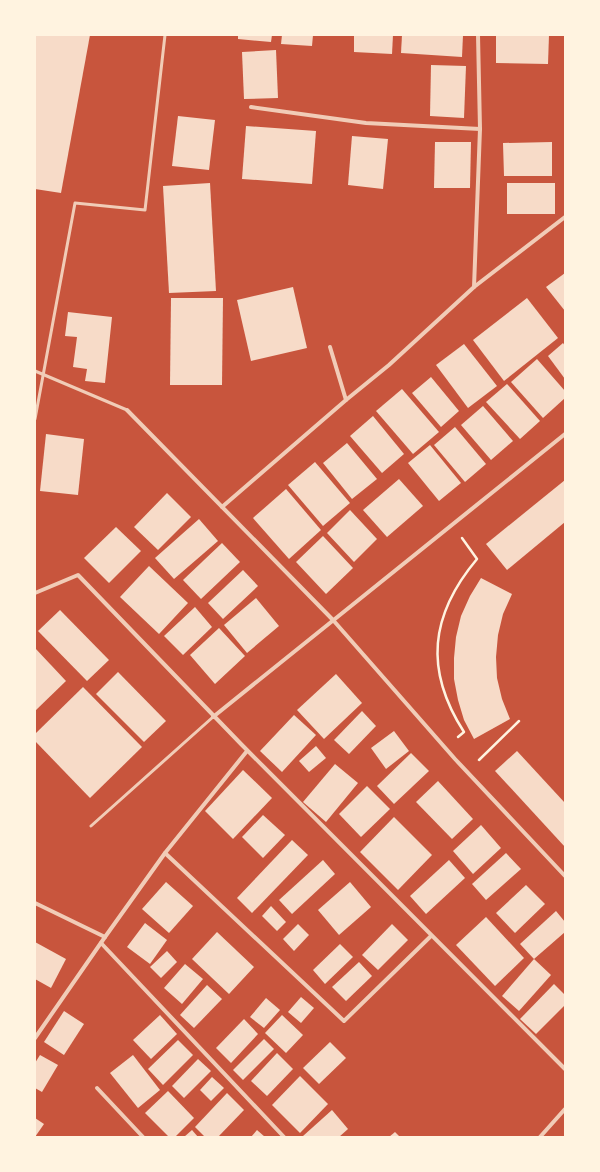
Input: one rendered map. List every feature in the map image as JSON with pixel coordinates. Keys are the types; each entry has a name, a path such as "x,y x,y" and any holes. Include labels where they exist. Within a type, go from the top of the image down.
{"street":[{"path":"474,287 480,129 478,35"},
{"path":"251,107 366,123 480,129"},
{"path":"222,507 389,365 474,287 565,217"},
{"path":"330,347 346,400"},
{"path":"127,410 333,620 445,747 565,876"},
{"path":"213,717 565,434"},
{"path":"35,593 78,575 213,717 565,1070"},
{"path":"35,1038 165,853 247,751"},
{"path":"165,853 344,1021 432,936"},
{"path":"35,903 105,937"},
{"path":"101,943 284,1137"},
{"path":"97,1088 143,1137"},
{"path":"540,1137 565,1110"}],"lane":[{"path":"35,419 75,203 145,210 165,35"},
{"path":"35,371 127,410"},
{"path":"91,826 213,717"}],"path":[{"path":"445,747 464,732 452,713 441,683 438,657 438,636 443,614 451,594 477,559 453,524"},
{"path":"467,771 519,721"}],"building":[{"path":"35,35 90,35 61,193 35,189"},
{"path":"238,35 272,35 271,42 238,39"},
{"path":"282,35 313,35 312,46 281,44"},
{"path":"354,35 393,35 392,54 354,52"},
{"path":"402,35 463,35 462,57 401,53"},
{"path":"496,35 549,35 548,64 496,63"},
{"path":"276,50 278,98 244,99 242,52"},
{"path":"431,65 466,66 464,118 430,116"},
{"path":"178,116 215,120 209,170 172,166"},
{"path":"246,126 316,131 312,184 242,179"},
{"path":"352,136 388,139 383,189 348,185"},
{"path":"435,142 471,142 470,188 434,188"},
{"path":"552,142 552,176 504,176 503,143"},
{"path":"210,183 216,291 169,293 163,186"},
{"path":"507,183 555,183 555,214 507,214"},
{"path":"565,273 565,311 546,287"},
{"path":"293,287 307,348 251,361 237,300"},
{"path":"171,298 223,298 222,385 170,385"},
{"path":"527,298 558,338 504,381 473,340"},
{"path":"68,312 112,317 105,383 85,381 87,369 73,367 77,337 65,336"},
{"path":"563,343 565,346 565,379 548,356"},
{"path":"464,344 497,386 468,408 436,365"},
{"path":"537,359 565,391 565,398 543,418 511,382"},
{"path":"431,377 459,411 441,427 412,393"},
{"path":"507,384 540,421 520,439 486,402"},
{"path":"402,389 439,432 413,454 376,411"},
{"path":"483,406 513,441 491,460 461,425"},
{"path":"373,416 404,454 382,473 350,436"},
{"path":"455,427 486,464 465,482 434,445"},
{"path":"46,434 84,439 78,495 40,491"},
{"path":"347,443 377,479 352,499 323,463"},
{"path":"430,445 461,483 439,501 408,463"},
{"path":"315,462 350,503 323,526 288,485"},
{"path":"399,479 423,506 387,537 363,510"},
{"path":"565,480 565,522 507,570 486,544"},
{"path":"286,489 321,530 289,559 253,518"},
{"path":"167,493 191,517 158,550 134,527"},
{"path":"350,510 377,539 354,562 327,533"},
{"path":"199,519 218,541 174,579 155,558"},
{"path":"116,527 141,551 109,583 84,558"},
{"path":"323,536 353,568 326,594 296,562"},
{"path":"222,543 240,562 201,599 183,580"},
{"path":"149,566 188,603 159,634 120,597"},
{"path":"243,570 258,586 223,619 208,603"},
{"path":"481,578 512,594 503,614 498,635 496,657 497,678 502,699 510,719 474,739 464,720 458,700 454,679 454,658 456,637 461,616 470,596"},
{"path":"256,598 279,626 247,653 224,625"},
{"path":"195,607 212,627 183,655 164,636"},
{"path":"60,610 109,660 87,681 38,631"},
{"path":"219,628 245,656 215,684 190,655"},
{"path":"35,648 66,681 35,711"},
{"path":"118,672 166,721 144,742 96,694"},
{"path":"336,674 362,703 324,739 297,710"},
{"path":"83,687 142,747 90,798 35,741 35,734"},
{"path":"362,711 376,726 349,754 334,740"},
{"path":"294,715 316,735 282,772 260,751"},
{"path":"394,731 409,751 386,769 371,748"},
{"path":"316,746 326,758 309,772 299,761"},
{"path":"517,751 565,803 565,847 495,771"},
{"path":"411,753 429,771 394,804 377,786"},
{"path":"335,764 358,783 326,822 303,802"},
{"path":"243,770 272,798 233,839 205,811"},
{"path":"438,781 473,819 452,839 416,802"},
{"path":"367,786 390,809 361,837 339,814"},
{"path":"263,815 285,835 263,858 242,837"},
{"path":"394,817 432,855 398,890 360,852"},
{"path":"481,825 501,848 473,874 453,851"},
{"path":"292,840 308,855 252,913 237,898"},
{"path":"506,853 521,869 486,900 472,884"},
{"path":"323,860 335,874 292,914 279,900"},
{"path":"449,860 465,878 426,914 410,896"},
{"path":"166,882 193,906 169,933 142,909"},
{"path":"350,882 371,907 339,935 318,910"},
{"path":"526,885 545,904 515,933 496,913"},
{"path":"271,906 286,922 277,931 262,916"},
{"path":"556,911 565,922 565,932 534,959 520,944"},
{"path":"486,917 524,958 495,986 456,945"},
{"path":"145,923 167,940 150,964 127,947"},
{"path":"298,924 309,935 294,951 283,939"},
{"path":"392,924 408,940 378,970 362,955"},
{"path":"217,932 254,967 229,994 192,959"},
{"path":"35,942 66,959 51,988 35,979"},
{"path":"340,944 353,957 325,984 313,970"},
{"path":"167,951 177,962 161,978 150,967"},
{"path":"534,959 551,975 519,1011 502,996"},
{"path":"359,962 372,976 346,1001 332,987"},
{"path":"185,964 203,979 182,1004 164,988"},
{"path":"554,984 565,995 565,1005 536,1034 520,1019"},
{"path":"207,985 222,999 194,1028 180,1015"},
{"path":"301,997 314,1008 301,1023 288,1012"},
{"path":"266,998 280,1010 264,1028 250,1017"},
{"path":"64,1011 84,1024 64,1055 44,1042"},
{"path":"160,1015 177,1034 151,1059 133,1040"},
{"path":"282,1015 303,1035 286,1053 265,1033"},
{"path":"244,1019 258,1034 231,1063 216,1048"},
{"path":"264,1039 274,1049 243,1080 233,1070"},
{"path":"178,1040 193,1055 163,1085 148,1069"},
{"path":"330,1042 346,1058 319,1084 303,1068"},
{"path":"277,1053 293,1069 267,1096 251,1081"},
{"path":"40,1055 58,1065 42,1092 35,1088 35,1063"},
{"path":"133,1055 160,1090 138,1108 110,1073"},
{"path":"198,1059 211,1071 184,1098 172,1086"},
{"path":"300,1076 328,1104 300,1133 272,1105"},
{"path":"212,1077 224,1088 211,1101 200,1090"},
{"path":"168,1091 194,1118 175,1137 169,1137 145,1113"},
{"path":"227,1093 244,1110 218,1137 205,1137 195,1127"},
{"path":"332,1110 348,1129 339,1137 303,1136"},
{"path":"35,1118 44,1124 35,1137"},
{"path":"192,1130 198,1137 184,1137"},
{"path":"257,1130 265,1137 251,1137"},
{"path":"395,1132 400,1137 389,1137"}]}
